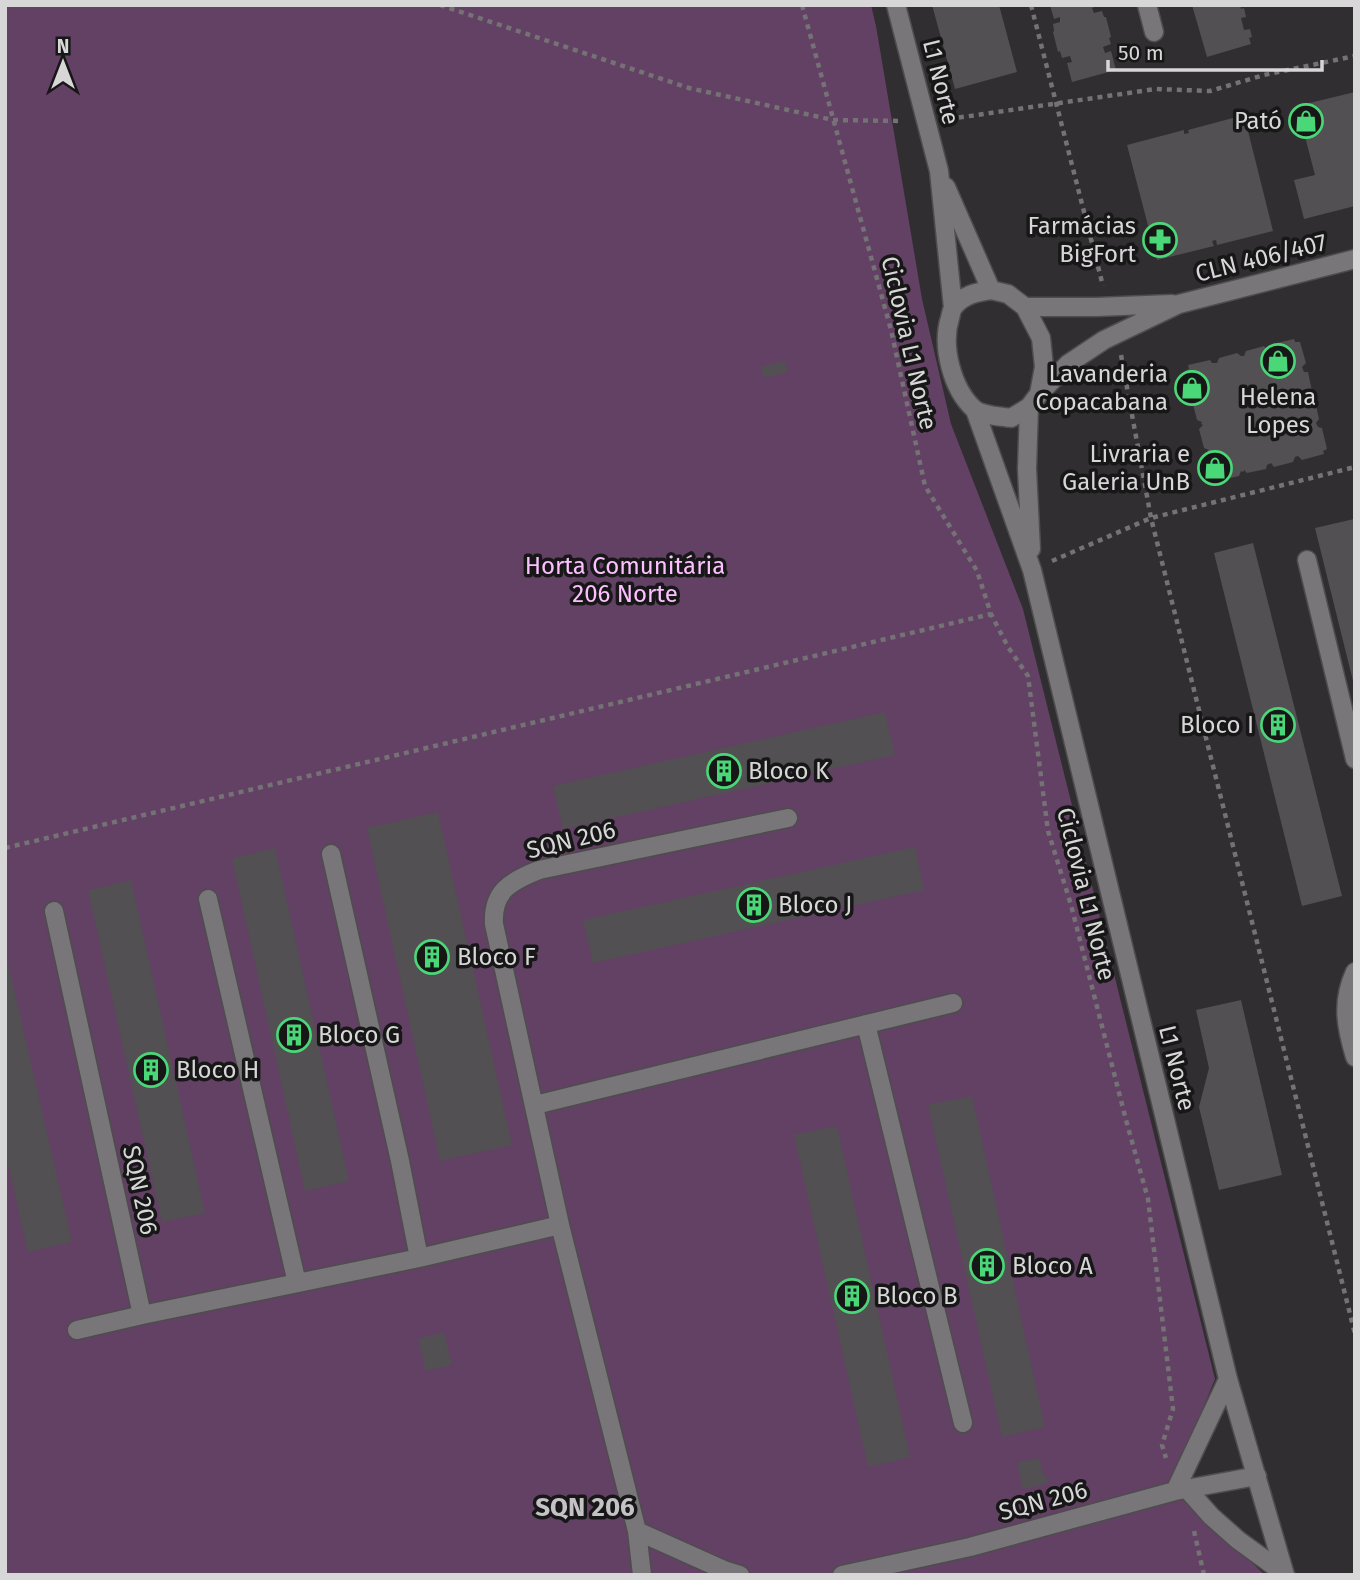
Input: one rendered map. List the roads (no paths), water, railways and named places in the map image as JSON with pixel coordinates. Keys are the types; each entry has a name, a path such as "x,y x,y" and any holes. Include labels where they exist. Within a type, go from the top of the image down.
{"street":[{"name":"L1 Norte","path":"896,5 939,171 991,290"},
{"path":"1147,5 1154,32"},
{"name":"L1 Norte","path":"939,171 953,308"},
{"name":"CLN 406/407","path":"1034,400 1068,364 1104,340 1178,304 1355,259"},
{"path":"991,290 1009,294 1025,307 1041,338 1044,367 1034,400 1011,418 975,410 956,384 948,359 946,328 953,308 970,293 991,290"},
{"name":"CLN 406/407","path":"1025,307 1178,304"},
{"name":"L1 Norte","path":"1032,570 1027,469 1034,400"},
{"name":"L1 Norte","path":"975,410 1032,570 1228,1379 1285,1574"},
{"path":"1307,560 1355,759"},
{"name":"SQN 206","path":"642,1575 637,1531 560,1225 493,911 502,891 539,870 788,818"},
{"path":"331,854 419,1258"},
{"path":"208,899 297,1283"},
{"name":"SQN 206","path":"54,911 142,1315"},
{"path":"1355,972 1349,984 1345,1006 1355,1057"},
{"path":"535,1105 953,1003"},
{"path":"866,1024 963,1423"},
{"path":"77,1330 419,1258 560,1225"},
{"path":"1228,1379 1181,1490 1238,1539 1285,1574"},
{"name":"SQN 206","path":"842,1575 970,1547 1181,1490 1257,1476"},
{"path":"637,1531 740,1575"}],"place":[{"name":"Pató","path":"1306,121"},
{"name":"Farmácias BigFort","path":"1160,240"},
{"name":"Helena Lopes","path":"1278,361"},
{"name":"Lavanderia Copacabana","path":"1192,388"},
{"name":"Livraria e Galeria UnB","path":"1215,468"},
{"name":"Bloco I","path":"1278,725"},
{"name":"Bloco K","path":"724,771"},
{"name":"Bloco J","path":"754,905"},
{"name":"Bloco F","path":"432,957"},
{"name":"Bloco G","path":"294,1035"},
{"name":"Bloco H","path":"151,1070"},
{"name":"Bloco A","path":"987,1266"},
{"name":"Bloco B","path":"852,1296"}],"district":[{"name":"SQN 206","path":"585,1507"}],"park label":[{"name":"Horta Comunitária 206 Norte","path":"625,580"}]}
